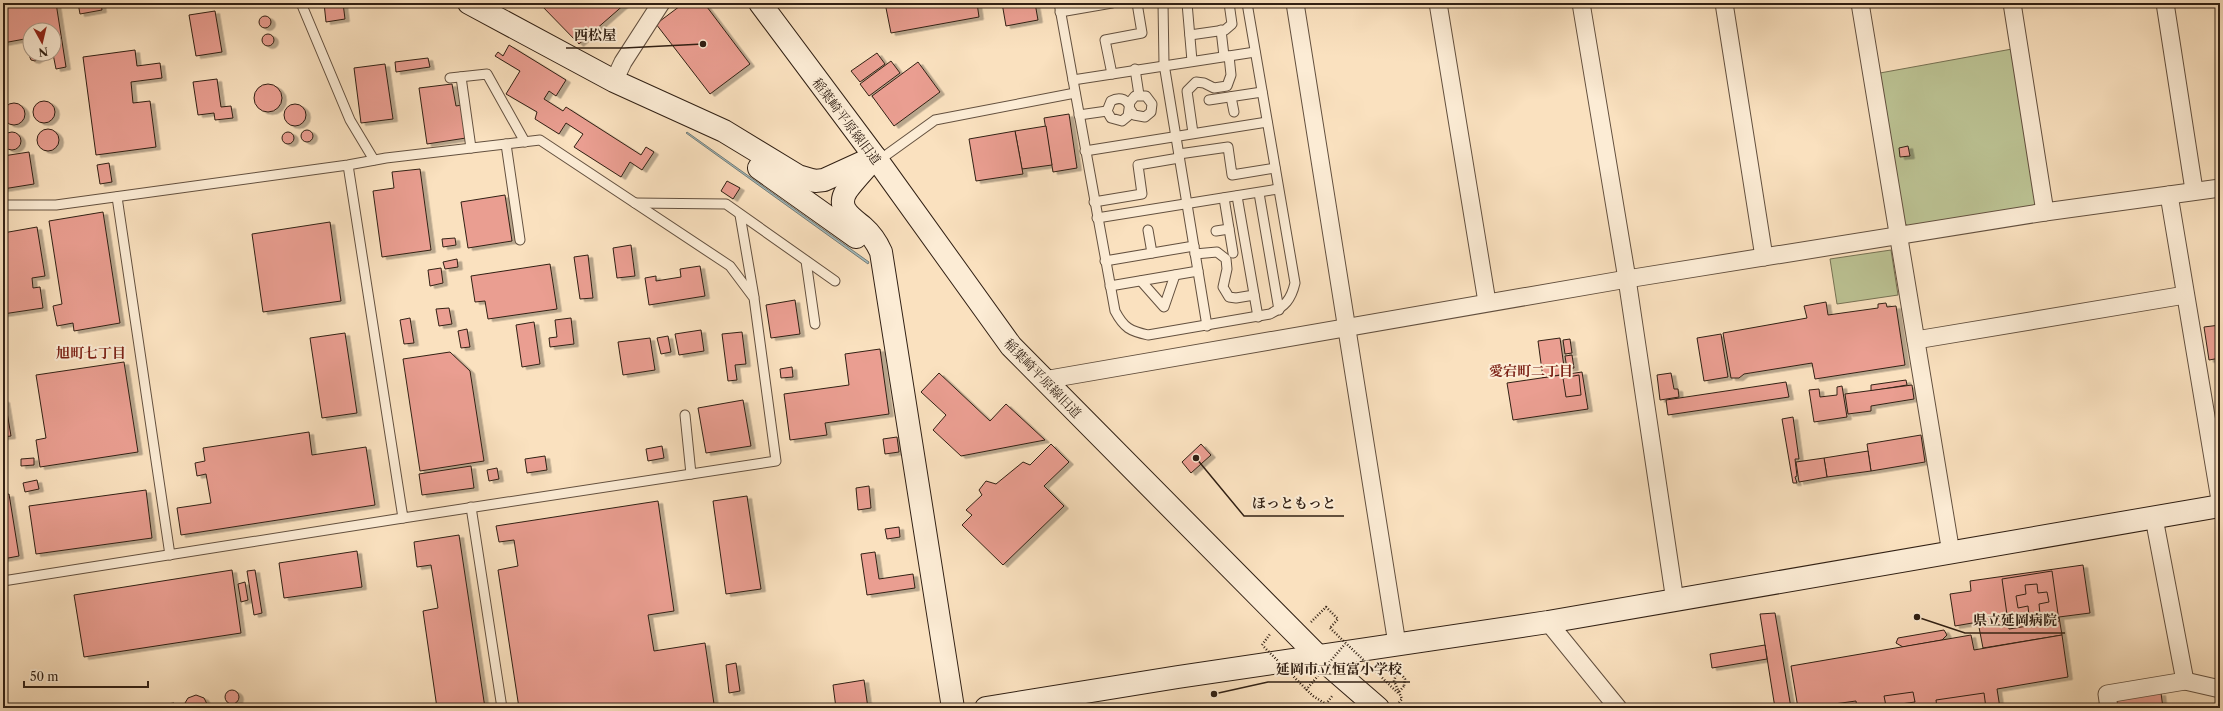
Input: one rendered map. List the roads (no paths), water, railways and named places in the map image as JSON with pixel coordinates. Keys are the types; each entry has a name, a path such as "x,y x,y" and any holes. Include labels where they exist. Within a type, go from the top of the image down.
{"street":[{"path":"469,3 614,81 724,131 798,176 815,181 824,180 876,159"},
{"path":"614,81 623,62 661,3"},
{"name":"稲葉崎平原線旧道","path":"760,3 876,159 1011,346 1297,636 1378,708"},
{"path":"1295,3 1397,644"},
{"path":"1438,3 1487,302"},
{"path":"1581,3 1627,279 1675,601"},
{"path":"1724,3 1764,257"},
{"path":"1860,3 1897,237 1916,340 1951,553"},
{"path":"2012,3 2045,212"},
{"path":"2165,3 2194,190"},
{"path":"690,116 877,252 882,258"},
{"path":"876,159 846,192 843,205 845,212 878,244 882,258 953,708"},
{"path":"1044,380 1346,326 1627,279 1897,237 2045,212 2169,195 2194,190 2220,188"},
{"path":"797,195 813,199 846,192"},
{"path":"2169,195 2220,500"},
{"path":"1916,340 2185,295"},
{"path":"986,708 1548,622 2220,506"},
{"path":"2154,518 2185,681"},
{"path":"1548,622 1618,708"},
{"path":"2109,708 2107,694 2185,681 2220,689"}],"lane":[{"path":"301,3 350,120 374,160"},
{"path":"1110,3 1060,7 1094,202 1115,311 1121,322 1130,331 1148,335 1270,314 1279,310 1292,298 1295,283 1247,3"},
{"path":"1112,74 1105,40 1142,33 1137,3"},
{"path":"1163,3 1164,64 1207,326"},
{"path":"1187,3 1192,61"},
{"path":"1190,35 1225,30 1232,24 1229,3"},
{"path":"1193,133 1187,91 1196,82 1204,83 1214,88 1227,86 1231,75 1220,30"},
{"path":"1073,80 1164,64 1255,52"},
{"path":"1135,70 1139,95"},
{"path":"450,78 487,74 525,142"},
{"path":"461,77 471,148"},
{"path":"1209,100 1262,92"},
{"path":"876,159 935,120 1075,93"},
{"path":"1107,111 1111,101 1118,98 1125,100 1130,107 1134,115 1141,118 1151,112 1151,101 1146,96 1139,95 1132,99 1130,107 1128,116 1118,121 1111,118 1107,111"},
{"path":"1231,97 1234,112"},
{"path":"1079,115 1107,111"},
{"path":"1085,150 1267,122"},
{"path":"3,205 56,205 117,198 374,160 540,140 730,266 754,298"},
{"path":"506,144 520,240"},
{"path":"1094,202 1142,194 1138,165 1179,156 1228,147 1232,175 1275,168"},
{"path":"348,165 403,518"},
{"path":"1097,218 1278,190"},
{"path":"1259,193 1279,310"},
{"path":"1237,196 1258,317"},
{"path":"117,198 170,555"},
{"path":"1224,198 1233,253"},
{"path":"635,203 726,204 835,281"},
{"path":"3,581 471,507 776,461 754,298 740,215"},
{"path":"1216,231 1229,229"},
{"path":"1148,230 1152,253"},
{"path":"1105,261 1152,253 1194,250 1217,252 1226,259 1228,269 1223,287 1229,297 1236,298 1254,295"},
{"path":"806,261 815,324"},
{"path":"1110,286 1198,271"},
{"path":"1141,281 1164,307 1175,275"},
{"path":"685,415 691,474"},
{"path":"471,507 502,708"}],"water":[{"path":"687,132 869,262 868,264 686,133"}],"place":[{"name":"西松屋","path":"703,44"},
{"name":"ほっともっと","path":"1196,458"},
{"name":"県立延岡病院","path":"1917,617"},
{"name":"延岡市立恒富小学校","path":"1214,694"}],"district":[{"name":"旭町七丁目","path":"91,353"},
{"name":"愛宕町二丁目","path":"1531,371"}]}
